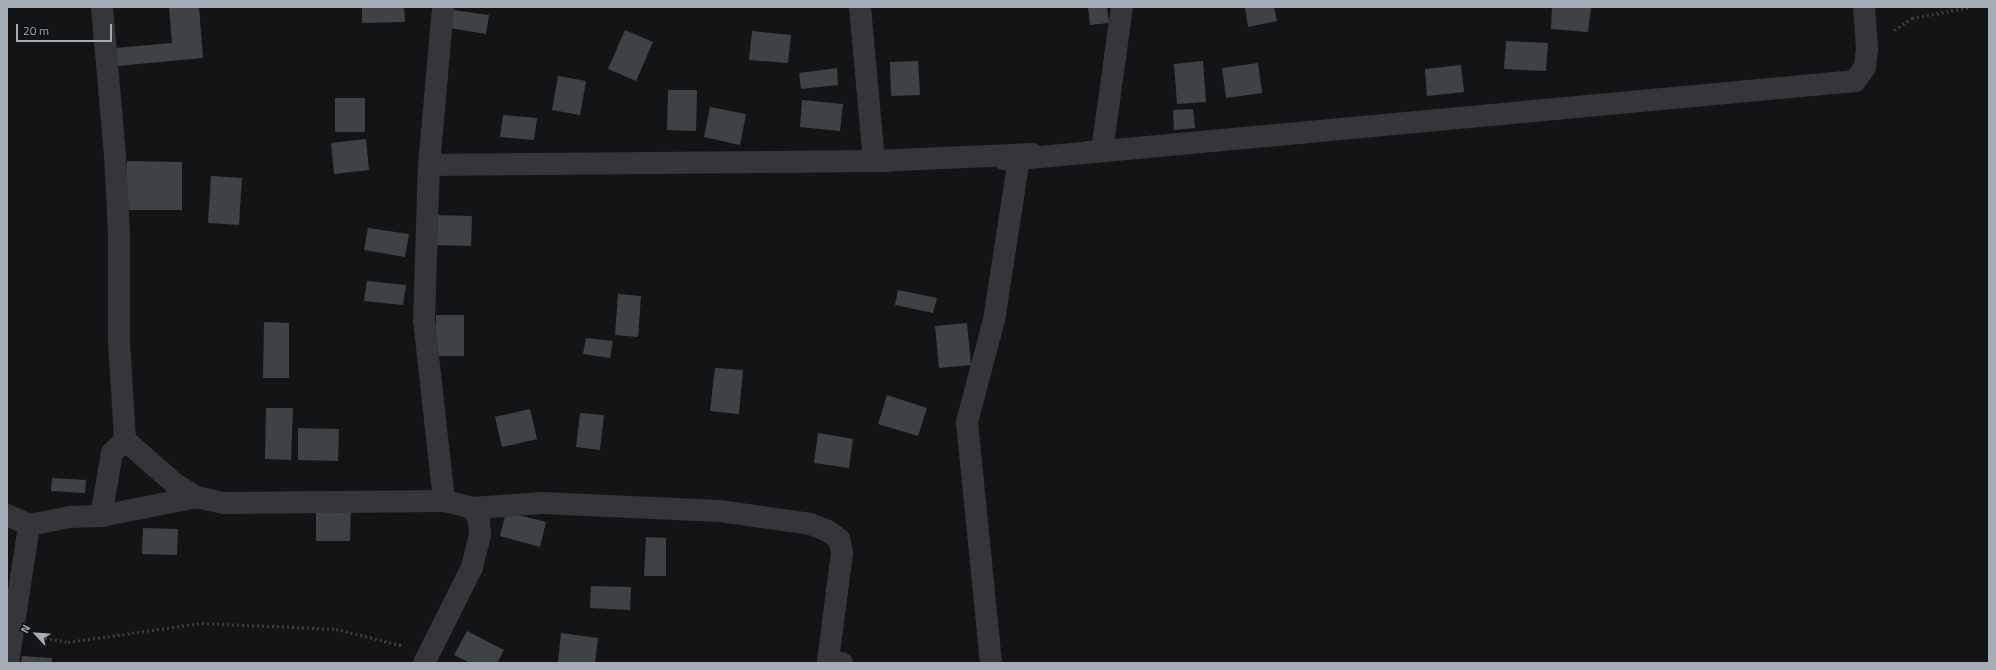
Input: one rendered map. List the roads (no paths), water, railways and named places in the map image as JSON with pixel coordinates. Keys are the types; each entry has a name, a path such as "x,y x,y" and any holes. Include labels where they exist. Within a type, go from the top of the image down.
{"street":[{"path":"102,7 115,155 119,234 119,341 125,440 175,484 197,497 224,503 444,501 473,508 549,503 720,511 810,524 828,531 838,539 842,553 832,662"},
{"path":"443,7 429,165 424,321 444,501"},
{"path":"860,7 874,161"},
{"path":"1102,151 1122,7"},
{"path":"429,165 1019,159 1855,81 1865,67 1867,48 1864,7"},
{"path":"874,161 1102,151"},
{"path":"991,663 967,422 994,320 1019,159"},
{"path":"101,516 112,454 125,440"},
{"path":"7,515 29,525 70,517 101,516 197,497"},
{"path":"426,658 472,567 478,547 479,520 473,508"},
{"path":"8,663 29,525"}]}
